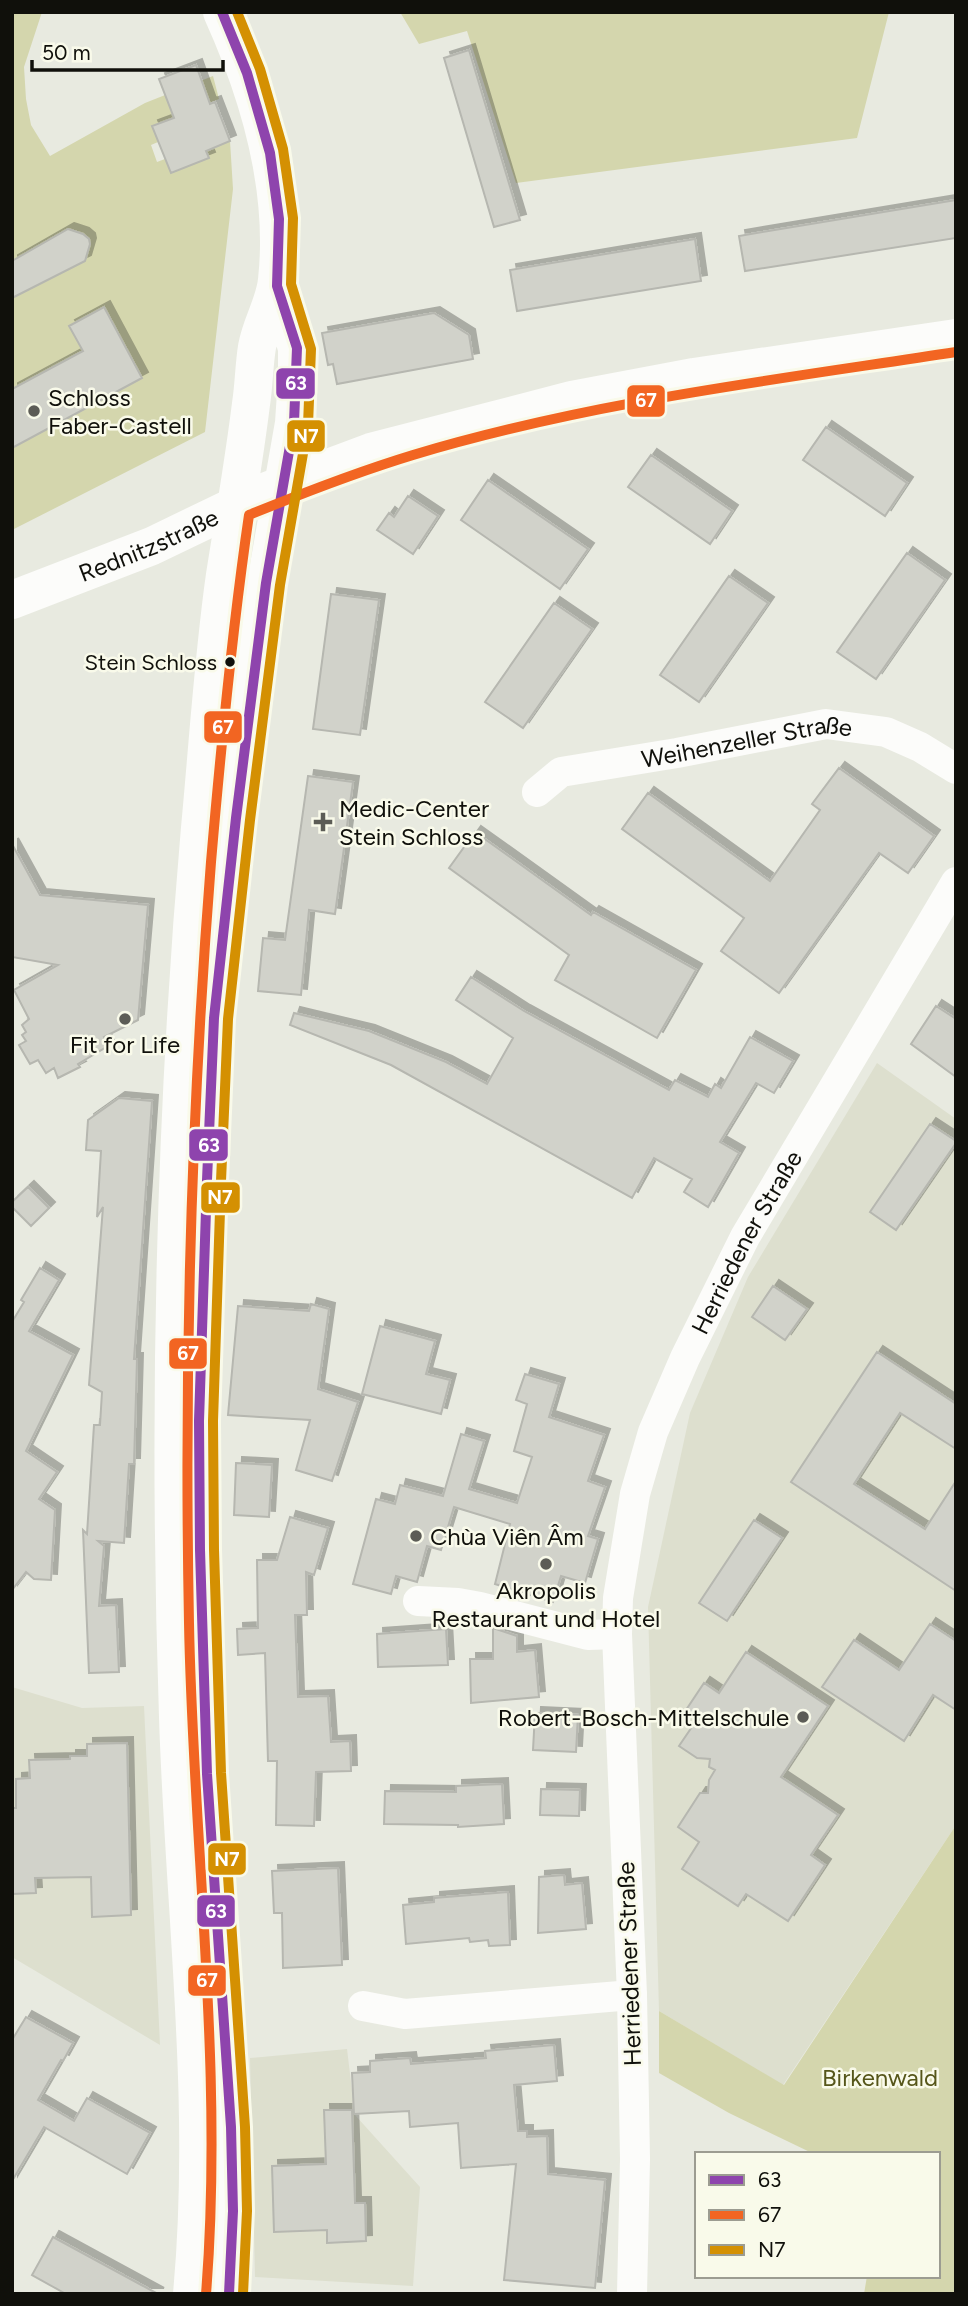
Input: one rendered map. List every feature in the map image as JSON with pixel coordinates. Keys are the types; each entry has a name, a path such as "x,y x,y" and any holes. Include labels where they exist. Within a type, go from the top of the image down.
{"main road":[{"path":"192,2294 198,2189 198,2106 178,1721 172,1411 175,1250 184,1047 196,878 222,603 258,344 277,286 279,219 271,153 247,73 222,12"},
{"path":"229,2294 233,2211 232,2140 207,1774 199,1421 215,1018 236,818 266,583 294,423 297,348 277,286"},
{"name":"Rednitzstraße","path":"12,600 152,546 236,505 371,452 572,400 694,377 956,338"}],"street":[{"name":"Weihenzeller Straße","path":"537,792 561,772 826,724 886,732 920,747 956,769"},
{"name":"Herriedener Straße","path":"632,2294 635,2159 632,1995 617,1634 618,1598 635,1494 653,1432 685,1358 745,1237 956,882"},
{"path":"418,1601 480,1607 588,1635 617,1634"},
{"path":"363,2006 405,2014 632,1995"}],"shaded area":[{"name":"Robert-Bosch-Mittelschule","path":"877,1063 956,1119 956,1825 783,2085 659,2011 648,1607 690,1413 748,1277"},
{"path":"12,1687 82,1708 144,1706 160,2045 12,1957"},
{"path":"347,2049 355,2115 420,2187 413,2286 255,2277 250,2058"}],"green space":[{"path":"12,12 42,12 24,67 31,125 50,156 145,103 213,76 219,99 153,126 158,142 151,145 157,162 165,159 171,173 206,151 230,141 233,189 205,432 12,530"},
{"path":"400,12 889,12 857,138 516,183 467,31 419,44"},
{"name":"Birkenwald","path":"956,1825 956,2294 864,2294 867,2278 940,2278 940,2152 810,2152 729,2113 659,2073 659,2011 784,2085"}],"building":[{"path":"469,50 520,220 494,227 444,58"},
{"path":"196,65 210,104 215,102 230,141 206,151 209,158 171,173 152,126 174,118 159,79"},
{"path":"956,200 956,238 745,271 739,236"},
{"path":"68,229 89,239 85,261 12,298 12,261"},
{"path":"695,239 701,281 517,311 510,270"},
{"path":"104,307 142,378 12,448 12,389 83,351 69,326"},
{"path":"434,313 469,335 473,359 337,384 333,364 328,365 322,333"},
{"path":"826,427 907,483 885,516 803,460"},
{"path":"651,455 732,511 710,544 628,487"},
{"path":"488,480 588,549 560,589 461,520"},
{"path":"408,496 438,516 413,554 377,530 389,513 394,517"},
{"path":"907,553 945,580 876,679 837,652"},
{"path":"729,576 768,603 699,702 660,675"},
{"path":"331,594 379,600 360,735 313,729"},
{"path":"554,603 592,629 523,728 485,702"},
{"path":"839,768 934,836 908,873 879,853 779,993 721,951 744,918 622,829 648,793 770,881 820,810 812,804"},
{"path":"308,776 353,782 335,914 309,910 301,995 258,991 263,938 285,940"},
{"path":"475,832 591,915 593,912 696,970 657,1038 555,980 569,955 449,868"},
{"path":"12,844 40,895 148,905 138,1020 104,1037 108,1046 78,1064 80,1067 58,1078 54,1068 46,1073 38,1060 30,1064 19,1045 26,1041 22,1035 26,1032 22,1025 29,1019 14,990 58,965 12,957"},
{"path":"471,977 524,1011 669,1090 675,1080 708,1097 715,1084 721,1088 750,1037 793,1061 774,1093 756,1083 720,1142 739,1153 708,1207 684,1192 692,1179 654,1158 632,1198 391,1065 290,1025 294,1013 369,1031 446,1062 487,1084 513,1038 456,1000"},
{"path":"936,1006 956,1019 956,1077 911,1044"},
{"path":"119,1098 152,1101 134,1359 137,1359 134,1464 129,1464 124,1543 98,1541 104,1546 99,1606 116,1605 119,1672 89,1673 83,1530 87,1534 94,1425 100,1425 102,1392 89,1385 103,1207 97,1217 101,1151 86,1150 88,1120"},
{"path":"930,1124 956,1143 896,1230 870,1212"},
{"path":"28,1187 49,1208 31,1226 12,1207 12,1202"},
{"path":"40,1268 59,1280 29,1331 73,1355 26,1451 57,1472 39,1499 55,1510 51,1580 34,1579 26,1572 12,1590 12,1322 24,1302 21,1300"},
{"path":"773,1286 807,1309 785,1340 752,1317"},
{"path":"311,1304 329,1309 318,1389 358,1402 332,1481 296,1470 310,1420 228,1415 238,1306 309,1311"},
{"path":"380,1326 435,1341 426,1374 450,1380 441,1414 362,1394"},
{"path":"877,1352 956,1404 956,1449 900,1413 854,1484 925,1529 956,1481 956,1591 791,1482"},
{"path":"525,1374 559,1384 549,1417 604,1435 588,1481 605,1487 588,1536 598,1539 585,1583 561,1576 553,1602 495,1584 510,1524 454,1507 441,1550 427,1546 417,1582 396,1576 391,1594 353,1584 376,1499 395,1504 400,1485 443,1496 461,1434 484,1441 469,1489 517,1503 532,1457 514,1451 527,1404 516,1400"},
{"path":"236,1463 272,1465 269,1517 234,1515"},
{"path":"290,1517 328,1528 314,1575 306,1572 307,1615 295,1615 298,1697 328,1696 331,1742 350,1741 351,1771 316,1772 314,1826 276,1825 277,1761 268,1761 265,1653 238,1655 237,1629 258,1628 257,1560 277,1560"},
{"path":"754,1520 782,1538 727,1621 699,1603"},
{"path":"930,1624 956,1641 956,1710 933,1695 904,1741 822,1687 854,1640 899,1670"},
{"path":"493,1628 517,1636 517,1652 535,1650 539,1697 471,1703 470,1659 493,1659"},
{"path":"446,1629 448,1665 378,1667 377,1634"},
{"path":"746,1652 828,1706 781,1777 838,1815 811,1855 825,1865 788,1921 746,1894 738,1906 682,1869 699,1842 678,1827 700,1793 708,1793 709,1780 715,1770 709,1767 710,1759 697,1758 679,1746 698,1718 686,1710 704,1683 719,1693"},
{"path":"535,1713 578,1715 576,1752 533,1750"},
{"path":"127,1743 131,1915 92,1917 91,1877 35,1878 36,1893 12,1894 12,1808 16,1808 16,1779 30,1778 29,1760 70,1759 70,1756 87,1756 87,1744"},
{"path":"502,1784 504,1824 458,1827 384,1824 385,1791 456,1792 456,1786"},
{"path":"541,1789 580,1790 579,1816 540,1815"},
{"path":"338,1868 342,1965 283,1968 282,1913 274,1913 272,1871"},
{"path":"564,1875 565,1885 582,1883 586,1929 538,1933 539,1877"},
{"path":"508,1892 510,1945 489,1946 488,1940 470,1942 469,1938 406,1944 403,1905 434,1902 434,1898"},
{"path":"26,2017 73,2043 38,2100 74,2121 87,2098 150,2133 127,2174 44,2127 12,2181 12,2040"},
{"path":"554,2045 557,2081 514,2085 518,2131 527,2131 527,2137 547,2136 548,2174 605,2180 595,2288 504,2280 516,2164 461,2168 458,2123 410,2127 409,2111 354,2114 352,2073 370,2072 370,2061 410,2058 411,2064 486,2058 485,2051"},
{"path":"324,2110 352,2110 355,2203 365,2203 366,2241 327,2243 327,2230 274,2232 272,2166 326,2164"},
{"path":"53,2237 158,2294 66,2294 32,2275"}],"transit line":[{"name":"63","path":"222,12 247,73 270,153 279,219 277,286 297,348 294,423 266,583 214,1018 207,1180 199,1421 200,1550 207,1774 231,2127 233,2211 229,2294"},
{"name":"N7","path":"237,12 260,69 283,149 293,218 291,284 311,349 308,425 280,585 228,1019 221,1181 213,1421 214,1550 221,1773 245,2127 247,2211 243,2294"},
{"name":"67","path":"206,2294 211,2210 210,2042 189,1623 188,1337 198,1052 211,862 227,688 249,515 330,483 413,455 546,420 682,394 956,352"}],"place":[{"name":"Schloss Faber-Castell","path":"34,411"},
{"name":"Stein Schloss","path":"230,662"},
{"name":"Medic-Center Stein Schloss","path":"323,822"},
{"name":"Fit for Life","path":"125,1019"},
{"name":"Chùa Viên Âm","path":"416,1536"},
{"name":"Akropolis Restaurant und Hotel","path":"546,1564"},
{"name":"Robert-Bosch-Mittelschule","path":"803,1717"}]}
